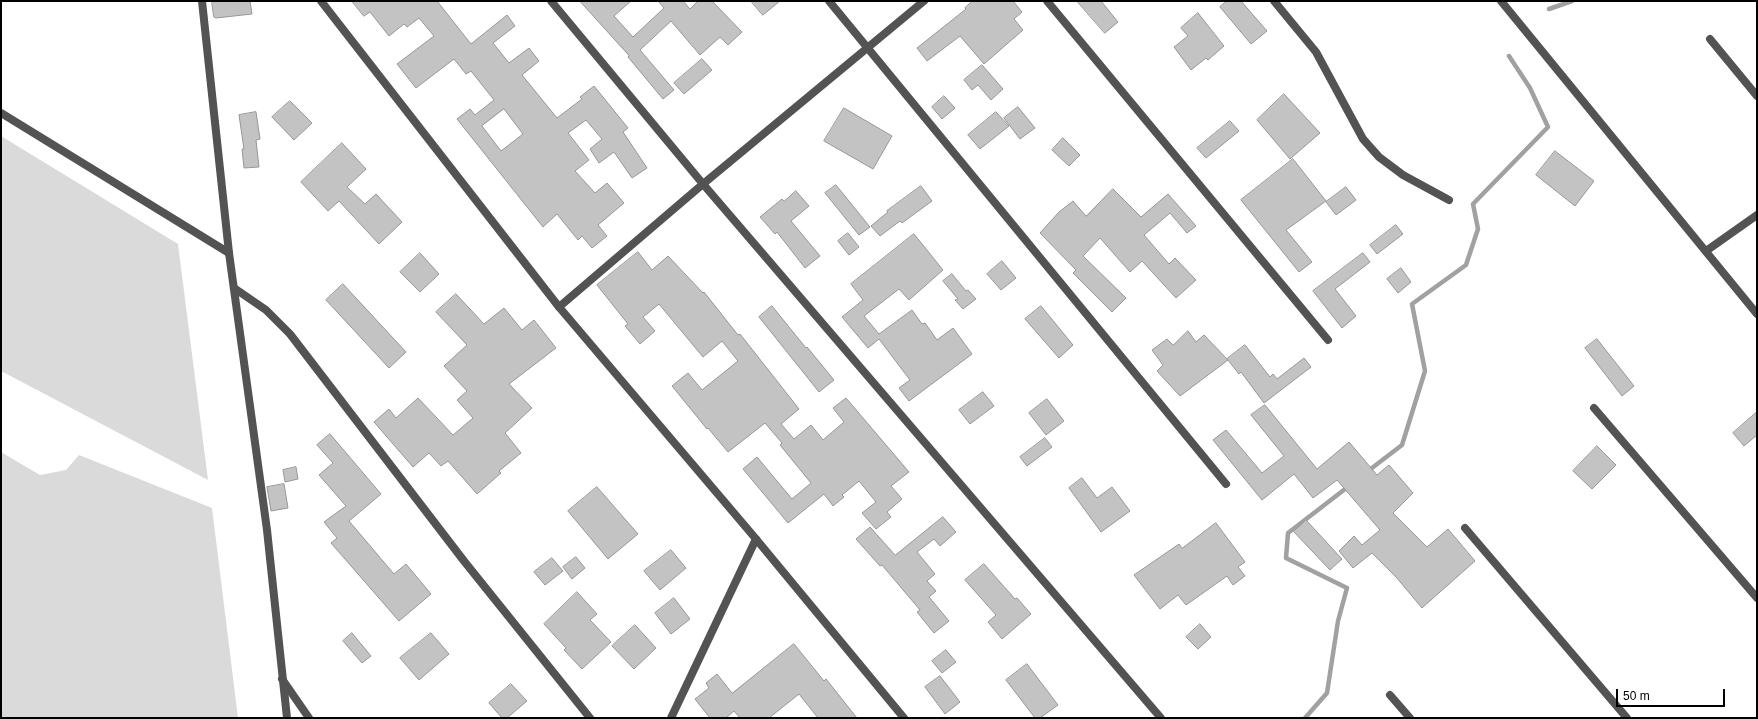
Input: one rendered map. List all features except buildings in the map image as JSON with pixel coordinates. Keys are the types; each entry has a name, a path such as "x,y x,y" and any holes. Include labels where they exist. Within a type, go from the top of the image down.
{"street":[{"path":"202,1 229,253 267,530 281,677 287,718"},
{"path":"321,1 559,307 756,539 904,718"},
{"path":"550,1 703,184 1161,718"},
{"path":"829,1 1226,484"},
{"path":"559,307 703,184 924,1"},
{"path":"1046,1 1328,340"},
{"path":"1274,1 1316,52 1363,139 1379,158 1403,175 1449,200"},
{"path":"1501,1 1757,314"},
{"path":"1710,39 1757,96"},
{"path":"1,113 229,253"},
{"path":"1706,251 1757,215"},
{"path":"234,288 266,310 290,334 464,561 590,718"},
{"path":"1594,408 1757,598"},
{"path":"1465,528 1627,718"},
{"path":"671,718 756,539"},
{"path":"281,677 308,718"},
{"path":"1390,695 1410,718"}],"shaded area":[{"path":"1,136 178,244 208,480 1,371"},
{"path":"1,452 40,475 66,470 79,455 212,508 238,718 1,718"}],"waterway":[{"path":"1549,9 1572,1"},
{"path":"1368,471 1402,445 1425,371 1412,304 1466,265 1478,229 1473,204 1548,127 1530,88 1509,56"},
{"path":"1305,718 1327,693 1338,621 1347,588 1286,558 1288,533 1349,486"}]}
